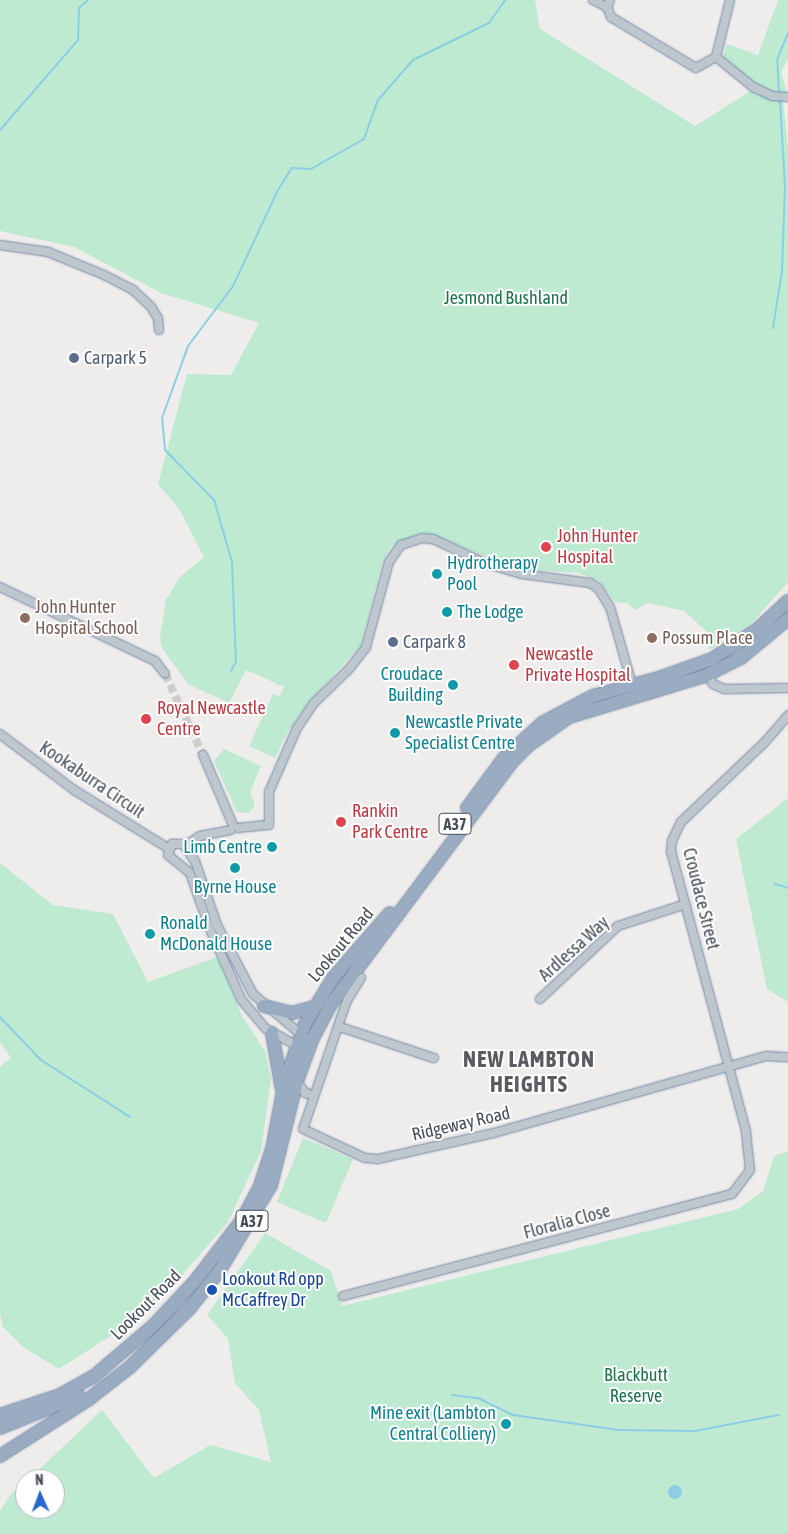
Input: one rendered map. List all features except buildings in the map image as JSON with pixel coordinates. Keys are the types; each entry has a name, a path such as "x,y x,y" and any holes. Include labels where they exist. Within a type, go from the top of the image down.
{"highway":[{"name":"Lookout Road","path":"0,1415 47,1400 105,1369 174,1306 242,1220 260,1186 287,1096 297,1081 310,1045 336,996 511,763 529,745 569,717 712,659 759,628 788,601"},
{"name":"Lookout Road","path":"0,1456 120,1376 190,1308 241,1239 278,1168 287,1096 298,1040 314,1007 333,978 383,923 504,758 522,740 566,708 593,696 634,691 707,675 742,657 788,619"},
{"path":"264,1006 292,1013 314,1007"},
{"path":"272,1033 287,1096"},
{"path":"0,1428 49,1411 120,1376"},
{"path":"0,1407 39,1397 47,1400"}],"street":[{"path":"593,0 609,3 611,18 690,67 700,67 716,57 730,0"},
{"path":"716,57 753,87 772,96 788,97"},
{"path":"0,246 28,248 64,257 132,290 151,307 158,318 159,330"},
{"path":"177,861 184,858 186,849 200,836 234,828 269,825 269,792 297,728 314,703 349,669 366,647 389,562 401,545 422,538 434,539 487,564 522,574 590,583 598,588 610,606 634,691"},
{"path":"0,587 155,661 165,674"},
{"path":"707,675 713,684 724,688 788,688"},
{"name":"Croudace Street","path":"746,1131 731,1066 671,852 675,830 764,743 788,715"},
{"name":"Kookaburra Circuit","path":"0,734 74,790 168,848"},
{"path":"202,755 217,785 234,828"},
{"path":"177,842 186,849 202,877 229,953 253,994 298,1040 310,1045 272,1033 241,999 209,927 194,881 177,861 169,856 168,848 177,842"},
{"name":"Ardlessa Way","path":"540,999 618,926 686,904"},
{"name":"Ridgeway Road","path":"361,978 347,1000 340,1027 302,1129 365,1158 378,1159 494,1133 766,1056 788,1057"},
{"path":"340,1027 434,1058"},
{"path":"297,1081 305,1093 312,1098"},
{"path":"287,1096 312,1098"},
{"name":"Floralia Close","path":"344,1296 732,1194 750,1170 746,1131"}],"green space":[{"name":"Jesmond Bushland","path":"0,0 535,0 540,29 695,126 752,90 783,100 788,148 788,582 752,623 709,650 707,632 684,611 648,603 635,610 627,603 615,602 599,581 579,573 517,569 434,535 416,535 392,546 382,563 361,645 309,702 288,731 275,758 249,746 273,694 280,696 284,687 246,670 229,703 188,684 162,648 160,638 166,600 180,577 204,557 179,509 158,484 187,374 231,375 259,323 161,293 74,247 0,231"},
{"path":"778,0 788,0 788,59 781,72 787,93 767,91 755,85 722,59 727,44 758,55"},
{"path":"224,749 261,766 250,792 255,806 248,813 237,812 214,761"},
{"path":"788,798 788,1002 767,989 736,839"},
{"path":"0,863 53,905 113,914 148,982 217,957 242,1016 265,1051 271,1079 261,1151 228,1222 154,1308 59,1369 23,1347 3,1327 0,1314 0,1067 11,1058 0,1042"},
{"path":"303,1138 353,1159 326,1223 277,1202"},
{"name":"Blackbutt Reserve","path":"788,1151 788,1534 0,1534 0,1512 9,1496 15,1491 15,1519 65,1519 65,1469 40,1469 102,1410 154,1478 210,1445 271,1462 259,1410 235,1383 228,1339 207,1315 265,1233 331,1271 342,1306 738,1209 763,1191 774,1156"}],"water":[{"path":"672,1485 678,1485 682,1492 678,1499 672,1499 668,1495 668,1489"}],"waterway":[{"path":"0,130 78,40 79,8 88,0"},
{"path":"231,671 236,662 232,562 214,500 165,450 162,418 188,346 233,286 278,190 292,168 311,169 364,139 378,100 413,60 489,23 505,0"},
{"path":"779,94 777,60 788,33"},
{"path":"773,328 782,271 785,187 780,99"},
{"path":"775,884 788,888"},
{"path":"0,1017 41,1060 130,1117"},
{"path":"452,1395 478,1398 513,1415 619,1430 695,1431 778,1415"}],"tunnel":[{"path":"165,674 203,755"}],"place":[{"name":"Carpark 5","path":"74,358"},
{"name":"John Hunter Hospital","path":"546,547"},
{"name":"Hydrotherapy Pool","path":"437,574"},
{"name":"The Lodge","path":"447,612"},
{"name":"John Hunter Hospital School","path":"25,618"},
{"name":"Possum Place","path":"652,638"},
{"name":"Carpark 8","path":"393,642"},
{"name":"Newcastle Private Hospital","path":"514,665"},
{"name":"Croudace Building","path":"453,685"},
{"name":"Royal Newcastle Centre","path":"146,719"},
{"name":"Newcastle Private Specialist Centre","path":"395,733"},
{"name":"Rankin Park Centre","path":"341,822"},
{"name":"Limb Centre","path":"272,847"},
{"name":"Byrne House","path":"235,868"},
{"name":"Ronald McDonald House","path":"150,934"},
{"name":"Lookout Rd opp McCaffrey Dr","path":"212,1290"},
{"name":"Mine exit (Lambton Central Colliery)","path":"506,1424"}],"district":[{"name":"NEW LAMBTON HEIGHTS","path":"529,1072"}]}
